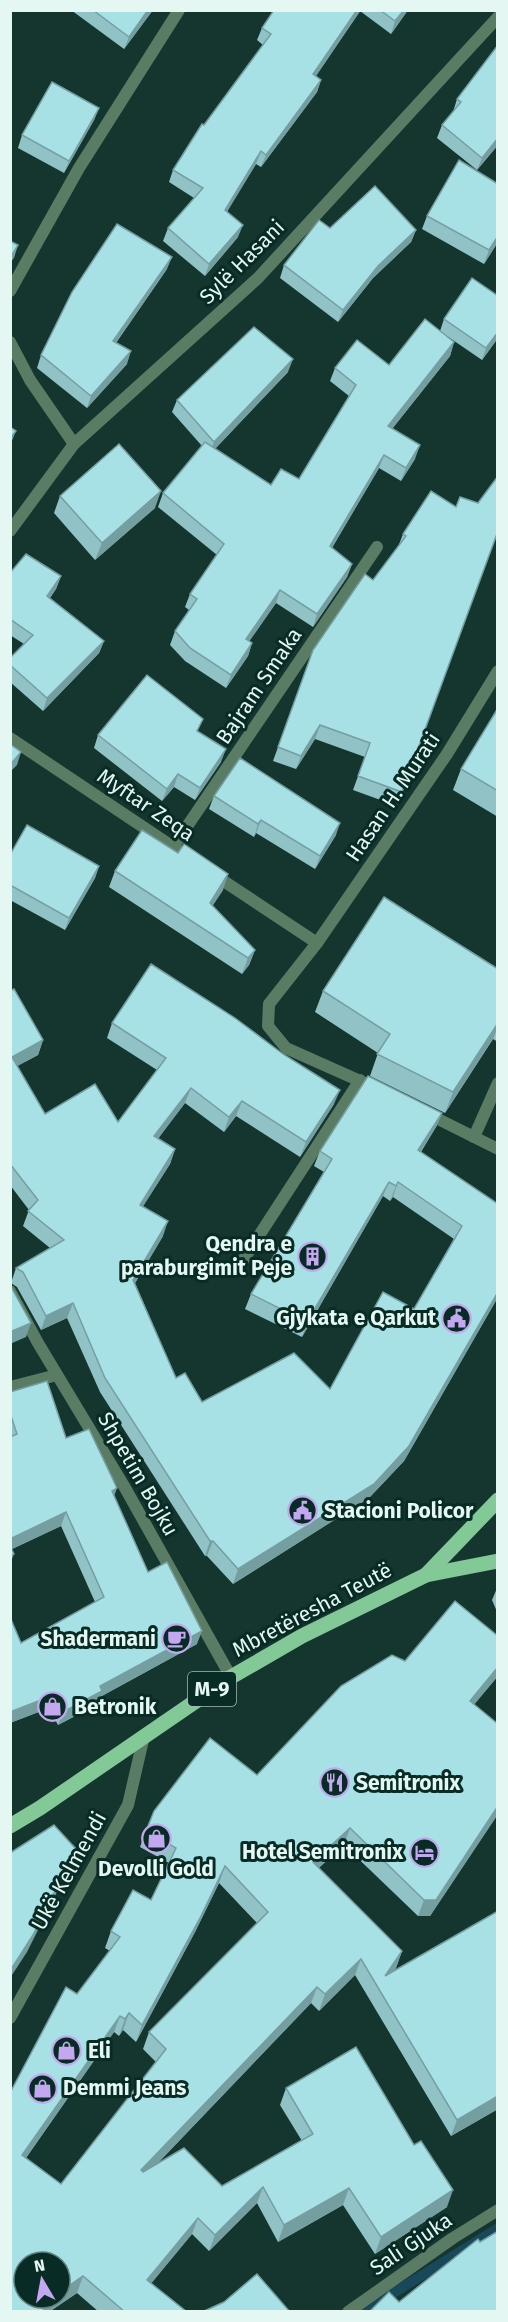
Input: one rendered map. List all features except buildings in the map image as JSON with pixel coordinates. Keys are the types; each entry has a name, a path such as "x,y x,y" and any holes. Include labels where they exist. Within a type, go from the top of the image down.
{"main road":[{"name":"Mbretëresha Teutë","path":"426,1575 498,1500"},
{"name":"Mbretëresha Teutë","path":"10,1826 40,1808 231,1677 302,1636 426,1575 498,1560"}],"street":[{"path":"10,291 79,168 179,10"},
{"name":"Sylë Hasani","path":"10,531 74,444 258,278 498,16"},
{"path":"10,342 30,380 74,444"},
{"name":"Bajram Smaka","path":"173,847 377,547"},
{"name":"Hasan H. Murati","path":"317,943 494,685 498,670"},
{"name":"Myftar Zeqa","path":"10,738 317,943"},
{"path":"317,943 269,1004 268,1026 286,1048 391,1096"},
{"path":"238,1268 360,1080"},
{"path":"474,1137 498,1083"},
{"path":"412,1106 498,1149"},
{"name":"Shpetim Bojku","path":"10,1291 57,1375 124,1486 231,1677"},
{"path":"10,1387 57,1375"},
{"name":"Ukë Kelmendi","path":"10,2018 128,1805 144,1736"},
{"name":"Sali Gjuka","path":"348,2312 453,2238 498,2210"}],"waterway":[{"path":"363,2312 498,2228"}],"place":[{"name":"Qendra e paraburgimit Peje","path":"313,1256"},
{"name":"Gjykata e Qarkut","path":"457,1318"},
{"name":"Stacioni Policor","path":"303,1511"},
{"name":"Shadermani","path":"177,1639"},
{"name":"Betronik","path":"53,1707"},
{"name":"Semitronix","path":"335,1783"},
{"name":"Devolli Gold","path":"156,1838"},
{"name":"Hotel Semitronix","path":"424,1852"},
{"name":"Eli","path":"67,2051"},
{"name":"Demmi Jeans","path":"42,2088"}]}
